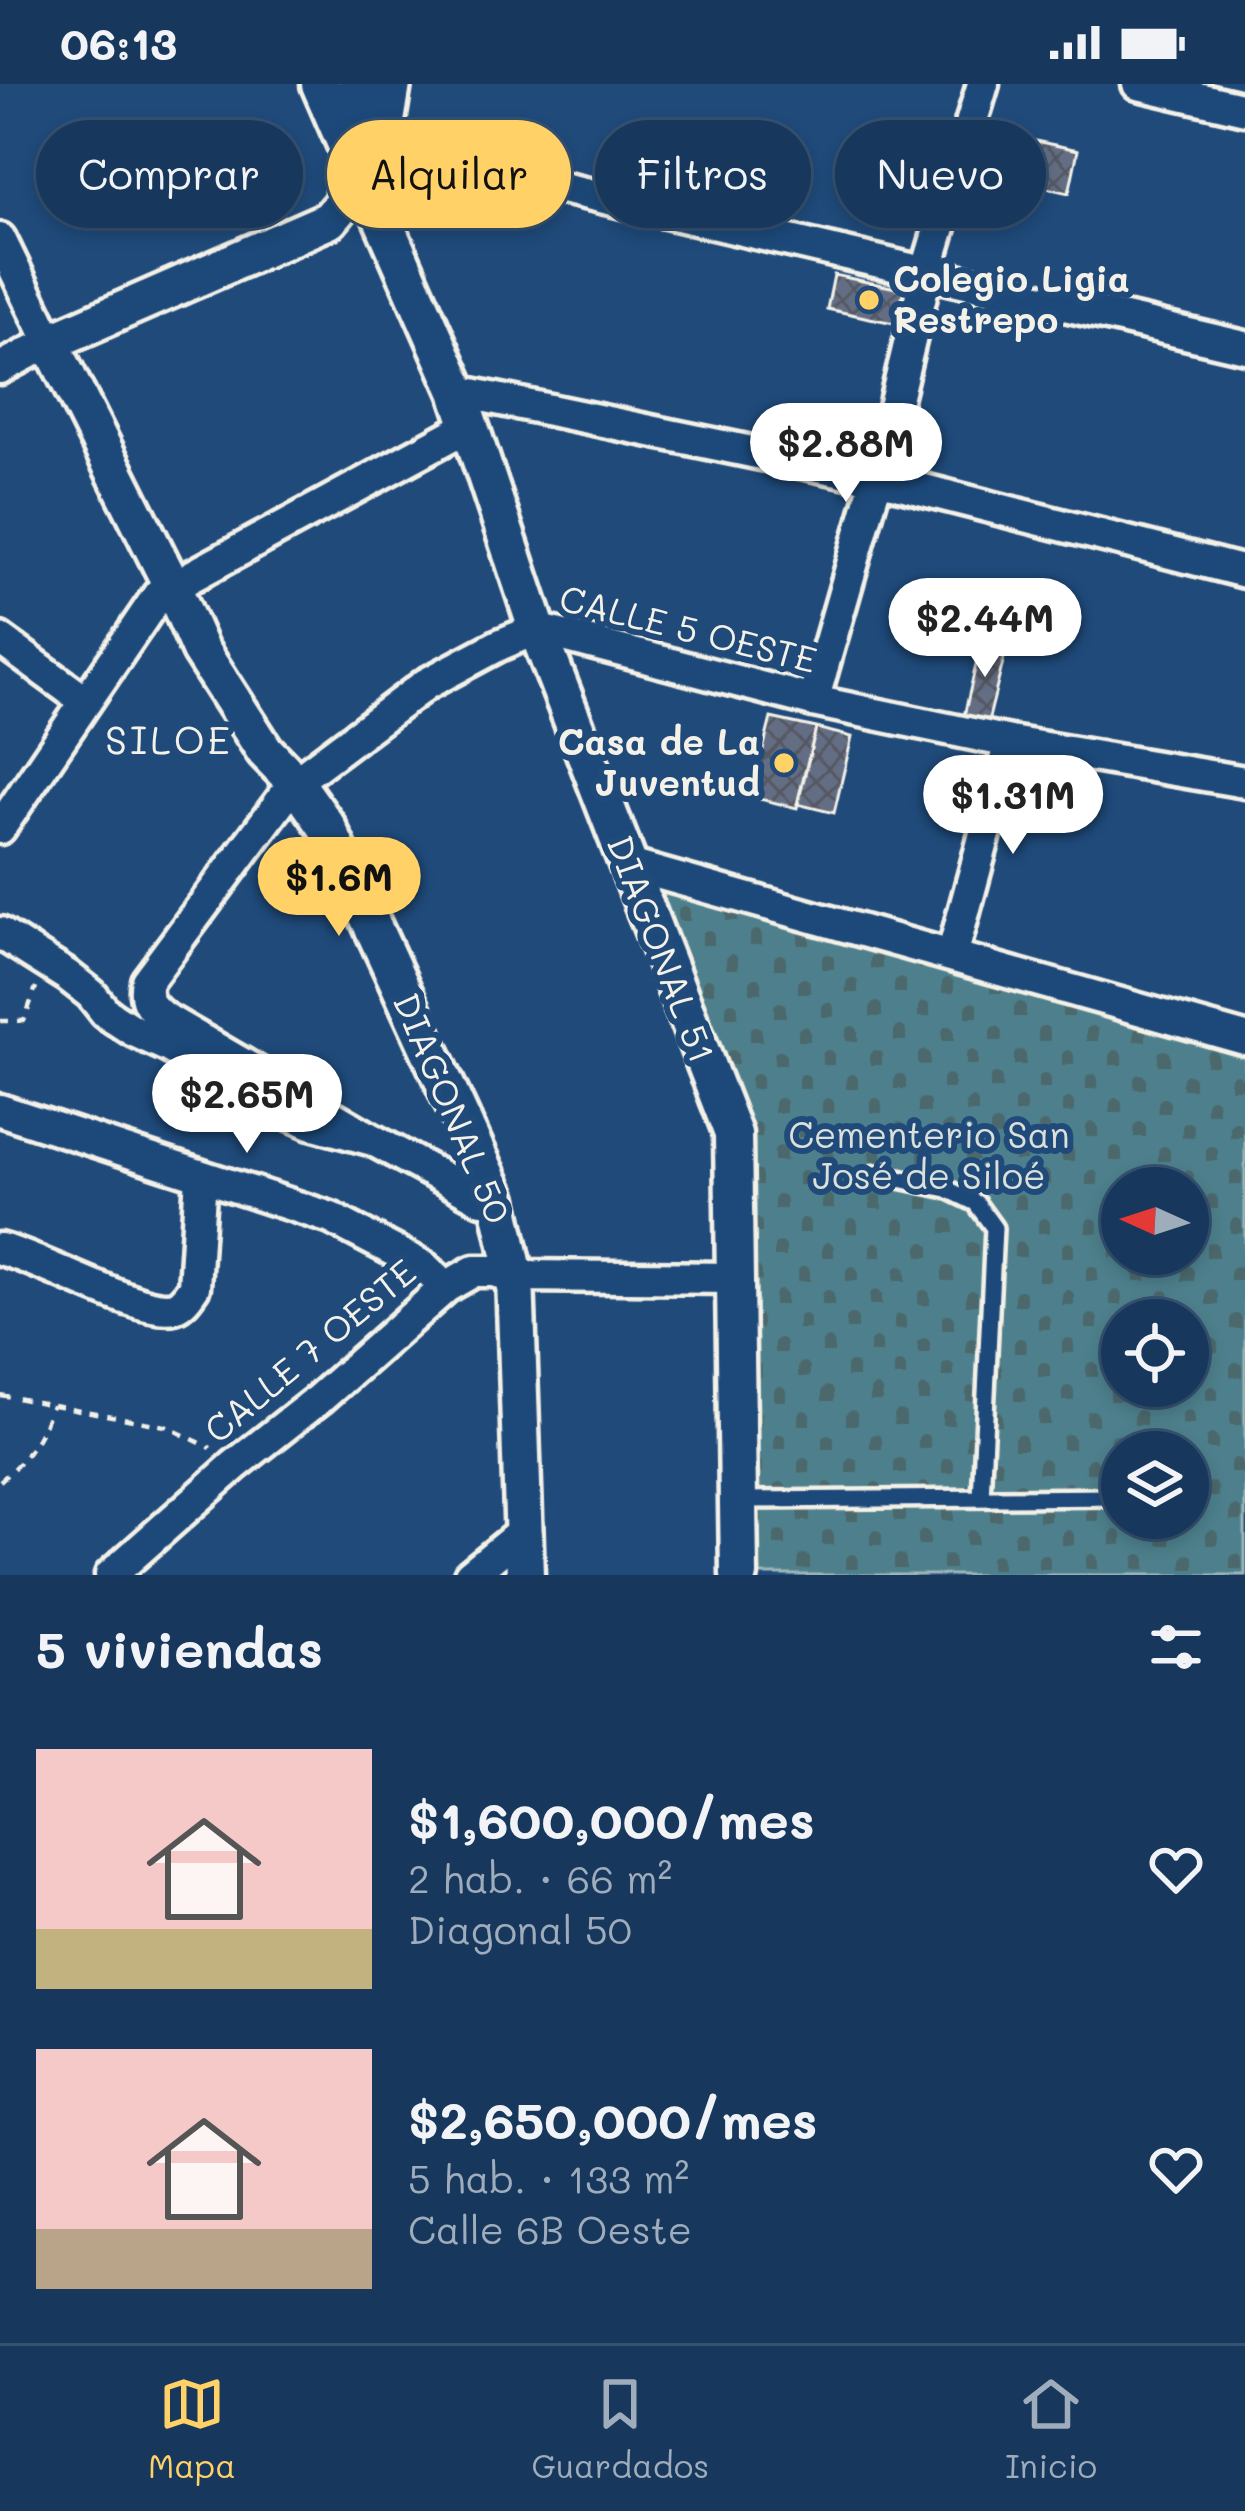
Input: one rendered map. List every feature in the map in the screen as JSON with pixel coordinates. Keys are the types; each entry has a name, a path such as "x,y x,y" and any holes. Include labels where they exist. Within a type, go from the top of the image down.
{"street":[{"name":"DIAGONAL 51","path":"320,84 345,120"},
{"path":"357,84 362,120"},
{"path":"378,120 392,84"},
{"path":"813,701 877,478 926,271 983,84"},
{"path":"1138,84 1245,109"},
{"path":"571,194 1245,346"},
{"path":"0,368 327,220"},
{"name":"DIAGONAL 51","path":"386,228 464,408 537,629 733,1134 739,1575"},
{"name":"DIAGONAL 50","path":"0,239 200,650 265,751 295,782 327,827 498,1199 515,1276 525,1575"},
{"path":"0,828 159,594 464,408 877,478 1245,572"},
{"name":"CALLE 5 OESTE","path":"373,1140 161,1017 148,1006 147,981 295,782 426,684 537,629 813,701 1010,742 1245,782"},
{"path":"0,639 85,701"},
{"path":"952,956 1010,742"},
{"path":"629,865 1245,1039"},
{"path":"0,933 91,994 106,1013 131,1030 274,1107 373,1140 482,1199 498,1199"},
{"path":"0,1110 332,1218 423,1265 446,1287"},
{"path":"0,1249 135,1302 171,1309 194,1287 201,1176"},
{"name":"CALLE 7 OESTE","path":"111,1575 446,1287 474,1271 515,1276 736,1278"},
{"path":"470,1575 524,1532"}],"lane":[{"path":"875,1174 947,1189 976,1202 994,1228 981,1498"},
{"path":"739,1500 1101,1497"}],"path":[{"path":"0,1021 24,1021 45,962"},
{"path":"0,1395 165,1426 204,1442 235,1465"},
{"path":"0,1480 39,1440 52,1405"}],"green space":[{"name":"Cementerio San José de Siloé","path":"629,865 1245,1039 1245,1575 739,1575 733,1134"}],"building":[{"path":"1046,143 1078,150 1069,193 1046,188"},
{"name":"Colegio Ligia Restrepo","path":"834,275 910,291 903,325 827,309"},
{"path":"983,635 999,639 995,653 1005,654 988,722 964,716"},
{"name":"Casa de La Juventud","path":"771,718 816,728 797,808 751,797"},
{"path":"816,728 852,737 834,813 797,804"}],"place":[{"name":"Colegio Ligia Restrepo","path":"869,300"},
{"name":"Casa de La Juventud","path":"784,763"}],"district":[{"name":"SILOE","path":"169,740"}]}
